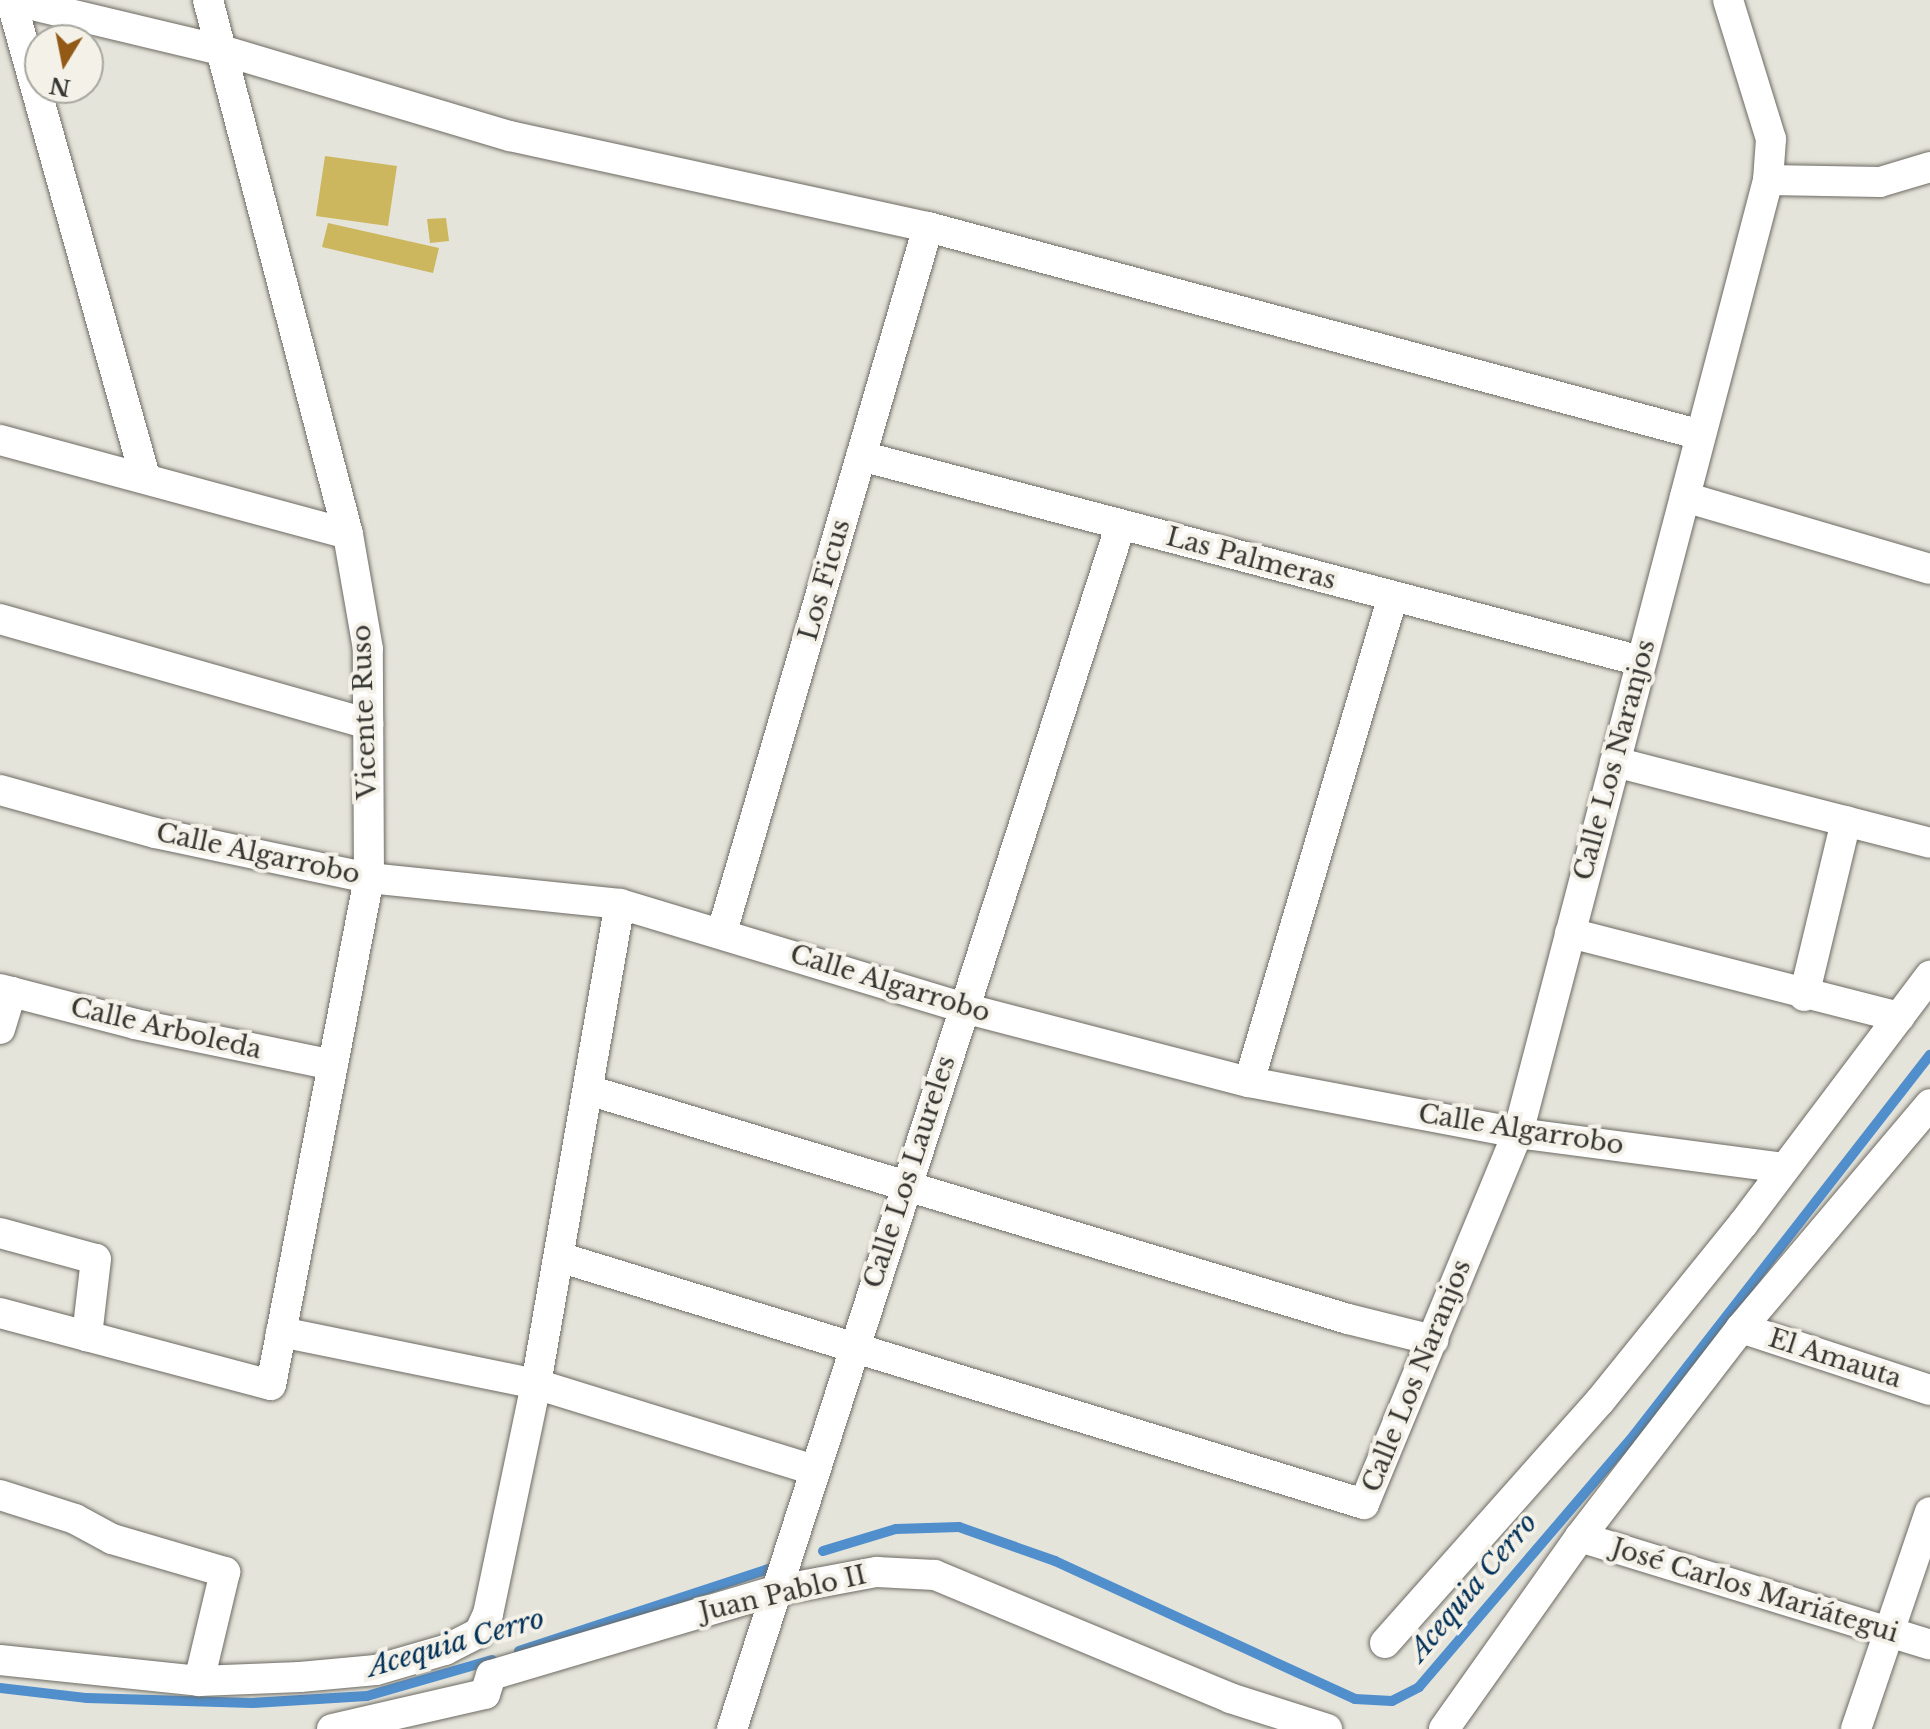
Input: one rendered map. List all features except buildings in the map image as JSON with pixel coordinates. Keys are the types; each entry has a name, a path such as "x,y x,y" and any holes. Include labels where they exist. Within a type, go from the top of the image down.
{"street":[{"path":"145,478 11,0 221,50 510,136 928,227 1701,435"},
{"name":"Vicente Ruso","path":"87,1336 271,1385 369,878 368,649 348,534 208,0"},
{"name":"Calle Los Naranjos","path":"853,1349 1364,1504 1518,1133 1768,180 1771,139 1728,0"},
{"path":"1768,180 1880,182 1930,167"},
{"name":"Los Ficus","path":"722,932 928,227"},
{"path":"0,440 348,534"},
{"name":"Las Palmeras","path":"861,456 1641,661"},
{"path":"1685,497 1930,569"},
{"name":"Calle Los Laureles","path":"732,1729 813,1470 1121,524"},
{"path":"1249,1082 1393,596"},
{"path":"0,619 368,724"},
{"path":"1615,762 1930,843"},
{"name":"Calle Algarrobo","path":"0,790 155,833 369,878 620,904 722,932 964,1008 1249,1082 1518,1133 1784,1168"},
{"path":"1804,996 1846,821"},
{"path":"0,1660 199,1681 376,1670 445,1650 479,1633 488,1614 536,1384 620,904"},
{"path":"1570,933 1804,996 1899,1017"},
{"path":"1385,1643 1600,1401 1784,1168 1930,976"},
{"path":"0,1029 6,991"},
{"name":"Calle Arboleda","path":"6,991 333,1065"},
{"path":"588,1090 1348,1319 1433,1340"},
{"path":"1444,1729 1580,1537 1741,1328 1924,1122"},
{"path":"0,1233 96,1259 87,1336 0,1313"},
{"path":"559,1257 853,1349"},
{"name":"El Amauta","path":"1741,1328 1930,1390"},
{"path":"281,1332 536,1384 813,1470"},
{"path":"0,1495 75,1519 112,1539 225,1572 199,1681"},
{"path":"1856,1729 1930,1512"},
{"name":"José Carlos Mariátegui","path":"1580,1537 1930,1645"},
{"name":"Juan Pablo II","path":"332,1729 485,1694 491,1675 781,1570 935,1575 1230,1698 1327,1729"}],"waterway":[{"name":"Acequia Cerro","path":"823,1551 896,1529 959,1527 1055,1561 1355,1699 1392,1701 1419,1687 1634,1435 1930,1055"},
{"name":"Acequia Cerro","path":"519,1651 771,1568"},
{"name":"Acequia Cerro","path":"0,1688 87,1698 252,1703 367,1696 492,1660"}]}
